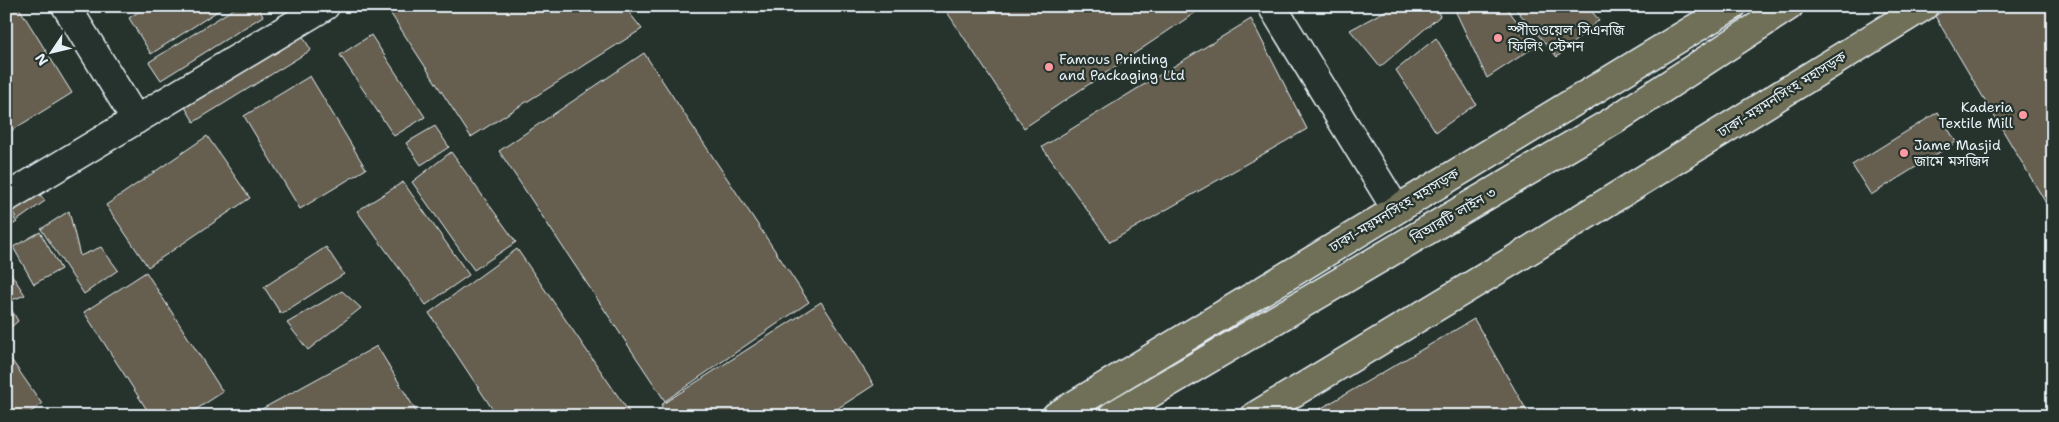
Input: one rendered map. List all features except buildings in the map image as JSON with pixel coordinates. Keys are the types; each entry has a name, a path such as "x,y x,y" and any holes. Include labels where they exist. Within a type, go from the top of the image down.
{"highway":[{"name":"ঢাকা-ময়মনসিংহ মহাসড়ক","path":"1056,416 1732,6"},
{"name":"বিআরটি লাইন ৩","path":"1112,416 1613,121 1789,6"},
{"name":"ঢাকা-ময়মনসিংহ মহাসড়ক","path":"1255,416 1512,261 1924,6"}],"street":[{"path":"66,6 136,120"},
{"path":"6,198 325,6"},
{"path":"1272,6 1396,209"}],"place":[{"name":"স্পীডওয়েল সিএনজি ফিলিং স্টেশন","path":"1498,38"},
{"name":"Famous Printing and Packaging Ltd","path":"1049,67"},
{"name":"Kaderia Textile Mill","path":"2023,115"},
{"name":"Jame Masjid জামে মসজিদ","path":"1904,153"}]}
